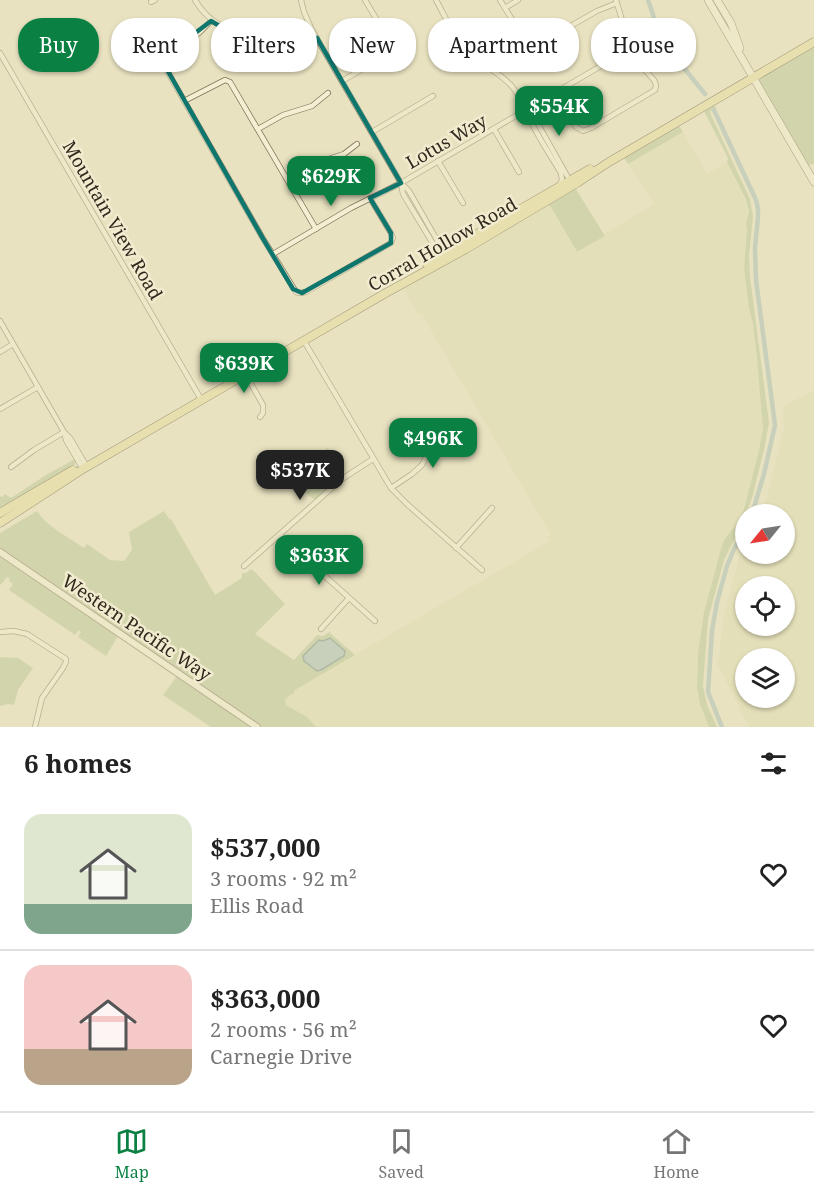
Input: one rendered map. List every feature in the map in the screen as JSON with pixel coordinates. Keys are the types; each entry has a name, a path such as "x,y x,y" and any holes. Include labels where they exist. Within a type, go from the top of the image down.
{"main road":[{"path":"708,0 814,182"},
{"path":"717,0 731,23 753,72 753,77"},
{"name":"Corral Hollow Road","path":"0,522 85,468 384,294 397,282 443,256 466,249 814,42"},
{"path":"443,256 558,187 596,166 609,162"},
{"name":"Corral Hollow Road","path":"0,513 73,470 85,468"}],"street":[{"path":"195,0 211,21 203,30 170,50 161,59 293,289 302,293 306,292 392,241 391,233 370,198"},
{"path":"301,0 307,18"},
{"path":"342,81 385,56 392,49 392,45 365,0"},
{"path":"436,0 447,18"},
{"path":"500,0 511,18"},
{"path":"505,8 518,0"},
{"path":"579,21 617,1 622,18"},
{"path":"317,38 401,183 409,191 443,256"},
{"name":"Mountain View Road","path":"0,53 202,401"},
{"path":"495,72 509,82 519,95 530,120 561,173 562,180 558,187"},
{"name":"Lotus Way","path":"273,254 370,198 401,183 592,72"},
{"path":"556,92 576,127 581,130 591,128 655,90 656,85 646,72"},
{"path":"184,101 225,80 230,82 315,229"},
{"path":"258,129 283,115 312,106 328,93"},
{"path":"372,132 433,96"},
{"path":"522,216 530,208 567,186 571,180 534,117 527,110"},
{"path":"494,129 519,172"},
{"path":"287,179 313,164 344,153 357,144"},
{"path":"438,161 463,203"},
{"path":"0,321 64,432 66,440 85,468"},
{"path":"304,341 391,488 482,570"},
{"path":"0,352 13,344"},
{"path":"246,375 263,405 263,413 260,417"},
{"path":"0,409 38,387"},
{"path":"391,488 422,465 443,424"},
{"path":"11,467 64,432"},
{"path":"244,566 342,479 373,459"},
{"path":"456,548 492,508"},
{"path":"279,535 375,621"},
{"name":"Western Pacific Way","path":"0,552 257,727"},
{"path":"321,629 349,598"},
{"path":"0,632 14,631 27,634 63,657 66,662 42,698 35,727"}],"highlighted area":[{"path":"211,21 283,63 317,38 401,183 370,198 391,233 391,243 302,293 293,289 161,59"}],"green space":[{"path":"814,44 814,164 807,165 759,82 760,78"},
{"path":"714,103 716,109 710,111 711,115 750,199 753,216 749,256 750,277 769,423 750,504 745,504 763,429 753,324 744,268 746,224 749,211 727,162 728,158 703,109"},
{"path":"678,124 683,132 628,164 623,156"},
{"path":"683,132 707,174 727,162 748,206 744,268 753,324 763,429 746,500 744,504 735,504 735,526 722,545 701,627 697,688 700,704 709,727 316,727 303,715 285,704 285,699 295,690 550,541 548,537 551,535 421,313 418,314 402,286 546,203 551,207 576,252 579,252 605,236 604,234 655,204 628,164"},
{"path":"574,186 605,236 577,252 551,207 546,203"},
{"path":"814,390 814,727 749,727 740,708 795,708 795,648 735,648 735,699 718,665 724,615 737,564 795,564 795,504 765,504 784,429 783,407"},
{"path":"328,448 343,474 315,500 283,475"},
{"path":"75,459 73,467 0,510 0,496 5,494 11,498"},
{"path":"37,511 52,527 84,548 87,544 110,560 124,561 132,550 129,532 164,511 171,519 215,595 242,578 242,573 251,569 254,571 285,604 255,634 294,660 317,635 323,636 329,632 355,655 295,690 285,699 286,705 307,717 316,727 259,727 0,551 0,533"},
{"path":"735,526 735,538 724,560 708,619 703,686 707,705 717,727 709,727 700,704 697,688 698,652 704,612 726,537"},
{"path":"0,556 118,636 106,656 78,637 81,632 79,630 75,635 9,590 13,584 9,581 10,579 7,577 1,585"},
{"path":"0,657 18,658 33,668 18,690 14,705 0,706"},
{"path":"177,676 252,727 211,727 163,695"}],"water":[{"path":"330,638 345,651 344,656 317,671 304,661 303,656 319,640"}],"waterway":[{"path":"648,0 662,41 705,94"},
{"path":"714,110 756,200 758,209 755,248 756,280 775,425 755,504"},
{"path":"722,727 708,692 712,631 717,602 735,547"}]}
